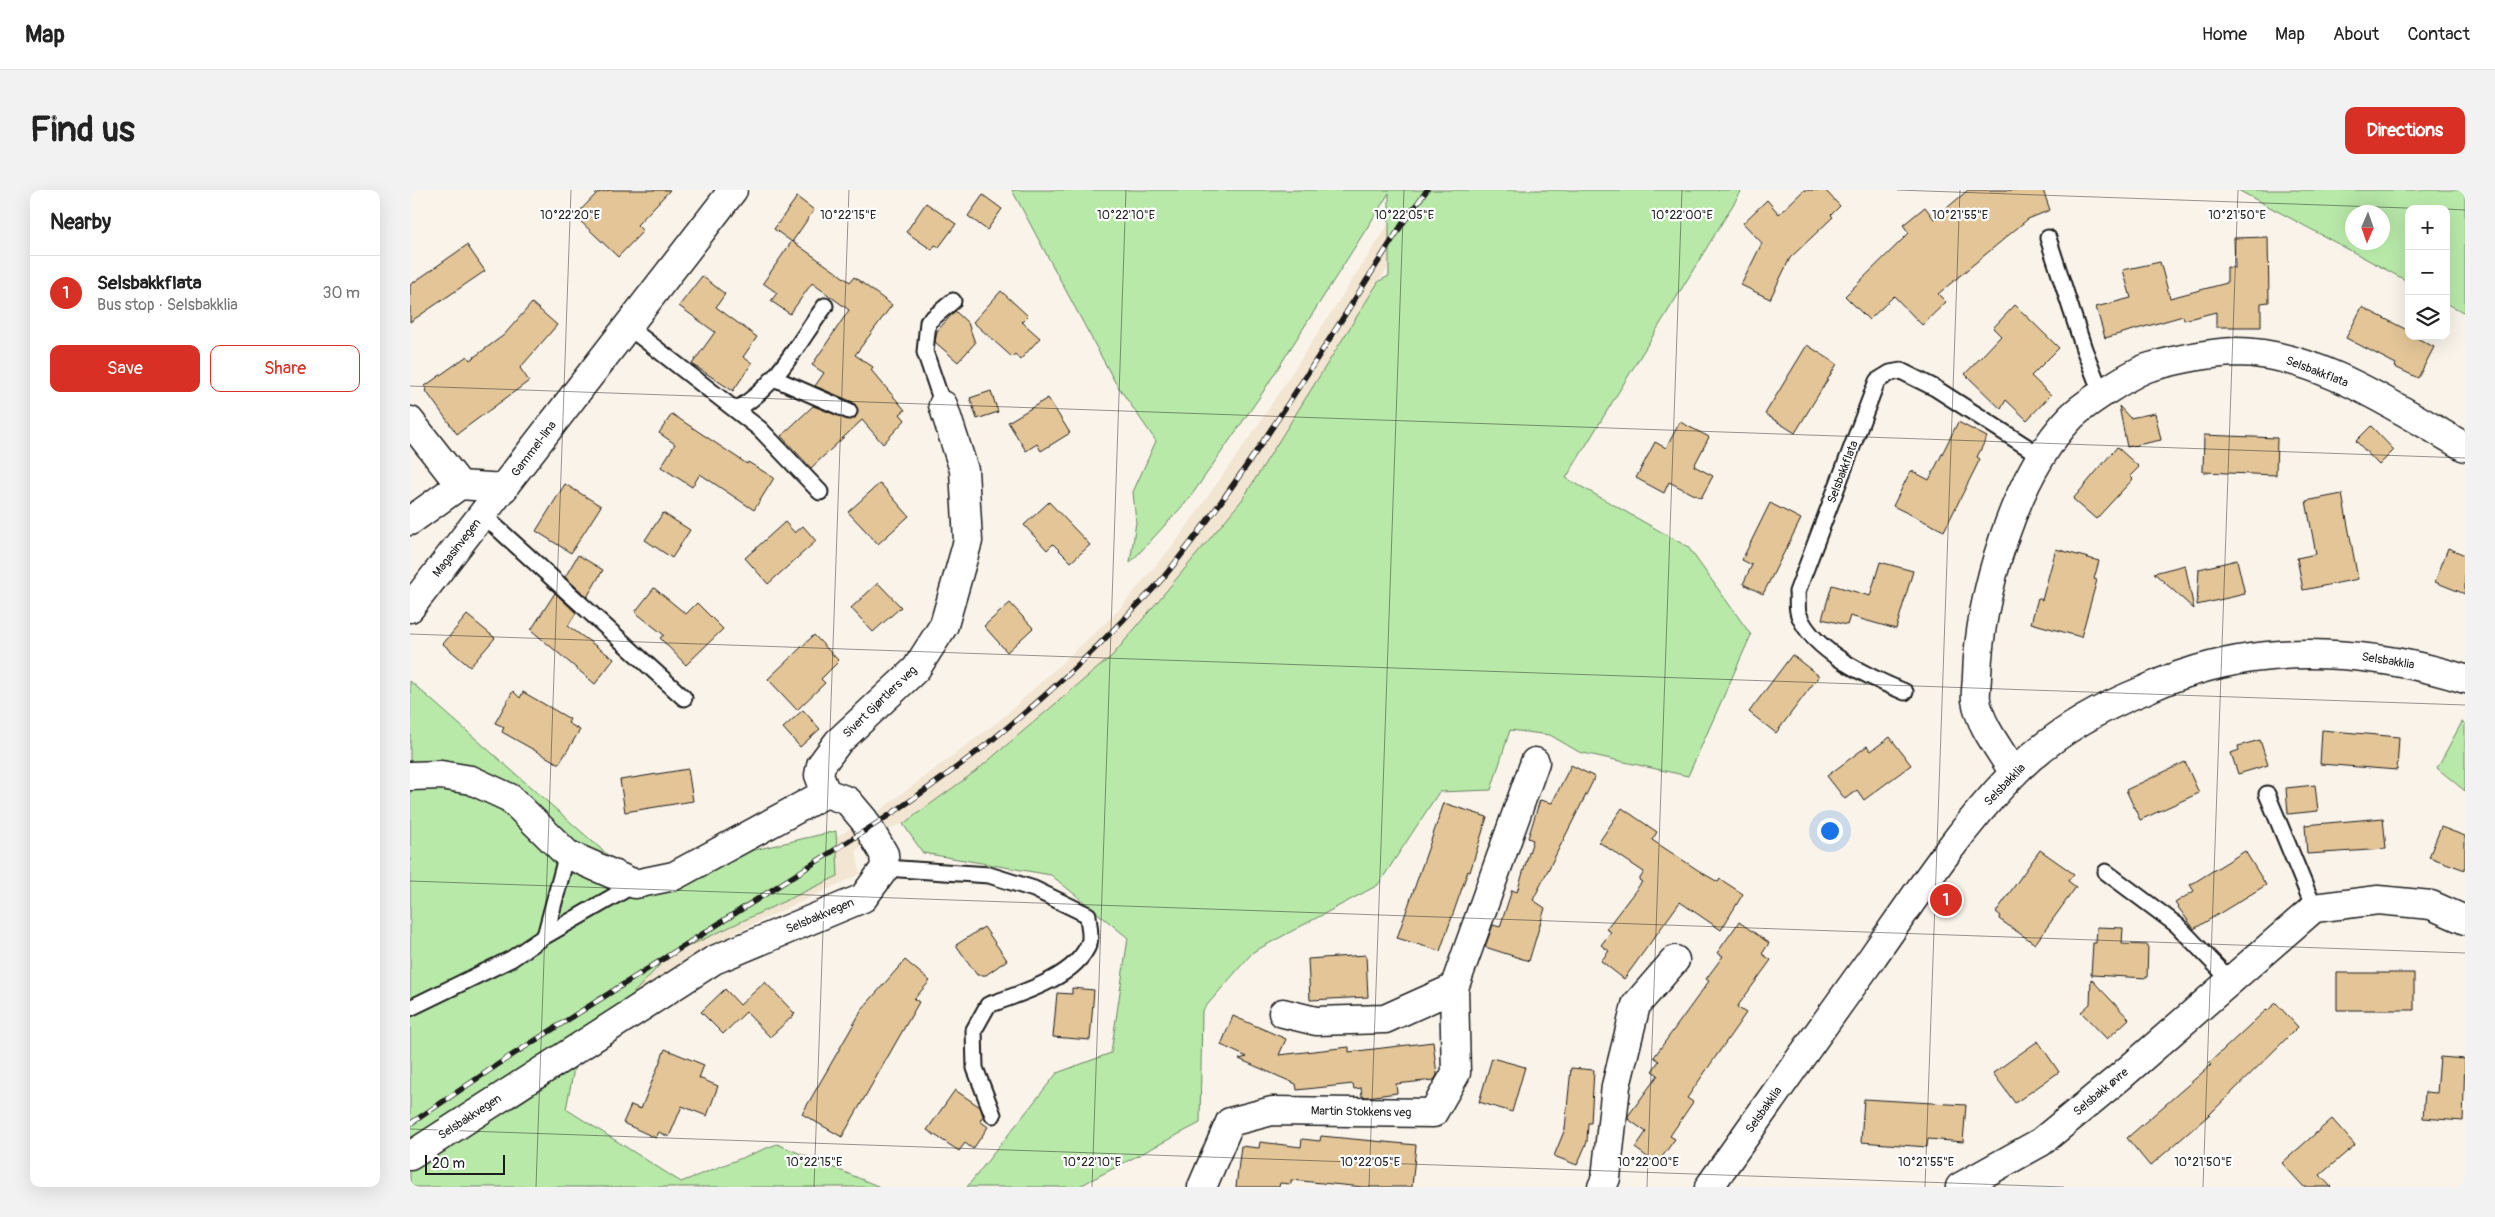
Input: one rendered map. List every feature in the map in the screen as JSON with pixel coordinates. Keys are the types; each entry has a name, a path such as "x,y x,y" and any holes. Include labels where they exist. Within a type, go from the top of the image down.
{"street":[{"name":"Gammel-lina","path":"460,485 504,488 733,190"},
{"name":"Selsbakkflata","path":"2014,773 1988,730 1976,701 1978,651 1990,583 2012,517 2041,456 2072,417 2102,395 2148,367 2236,352 2286,359 2355,386 2465,447"},
{"name":"Sivert Gjørtlers veg","path":"826,794 819,775 821,765 838,742 916,669 944,625 968,541 964,470 942,406"},
{"path":"410,421 460,485 410,521"},
{"name":"Magasinvegen","path":"410,608 504,488"},
{"name":"Selsbakklia","path":"1709,1187 1933,871 1974,818 2014,773 2062,733 2114,702 2184,674 2228,662 2272,656 2316,654 2377,657 2429,668 2465,680"},
{"name":"Martin Stokkens veg","path":"1202,1187 1230,1122 1272,1111 1433,1113 1456,1073 1454,988 1535,762"},
{"path":"410,776 441,775 471,780 510,798 566,854 634,884 674,876 826,794 848,801 864,820 884,854 885,868"},
{"name":"Selsbakkvegen","path":"410,1156 714,960 863,898 885,868"},
{"path":"2314,908 2378,900 2430,905 2465,920"},
{"name":"Selsbakk øvre","path":"1960,1187 2041,1142 2120,1077 2314,908"},
{"path":"1602,1187 1606,1178 1616,1086 1636,1005 1675,960"},
{"path":"1283,1013 1316,1021 1386,1019 1454,988"}],"lane":[{"path":"2048,238 2084,349 2102,395"},
{"path":"942,406 925,352 928,322 953,302"},
{"path":"736,410 756,399 776,379 825,306"},
{"path":"627,326 760,429 820,492"},
{"name":"Selsbakkflata","path":"1905,692 1858,672 1811,636 1798,614 1797,592 1877,382 1890,373 1901,371 1936,388 2041,456"},
{"path":"776,379 849,411"},
{"path":"483,515 684,698"},
{"path":"2267,794 2314,908"},
{"path":"545,936 566,854"},
{"path":"885,868 989,874 1034,889 1088,915 1090,941 1078,962 1034,989 988,1005 974,1030 975,1068 993,1115"},
{"path":"2106,872 2177,925 2230,980"},
{"path":"410,1008 511,959 545,936 634,884"}],"shaded area":[{"path":"1411,190 1441,190 1379,281 1242,500 1113,655 976,771 903,824 895,826 856,850 860,874 732,934 508,1078 410,1055 845,832 883,808 1000,720 1118,611 1178,539 1254,431"}],"green space":[{"path":"1012,190 1742,190 1566,478 1688,547 1751,635 1688,776 1579,752 1550,735 1510,730 1491,790 1439,792 1378,885 1253,952 1202,1011 1200,1123 1078,1187 967,1187 1057,1073 1111,1053 1128,938 1051,875 923,853 903,824 976,771 1113,655 1242,500 1379,281 1389,276 1389,193 1261,395 1189,499 1130,563 1136,522 1133,492 1156,441 1115,382"},
{"path":"2238,190 2465,190 2465,313 2450,305 2450,205 2405,205 2405,280 2350,250 2390,250 2390,205 2345,205 2345,248"},
{"path":"410,681 634,878 836,831 838,876 668,956 577,1054 566,1109 681,1182 777,1144 880,1187 410,1187"},
{"path":"2462,722 2465,723 2465,791 2437,768"}],"building":[{"path":"610,190 670,190 637,225 643,231 618,257 575,216 597,193"},
{"path":"1804,190 1825,190 1840,206 1831,215 1833,217 1790,258 1770,299 1741,285 1762,243 1743,223 1767,200 1779,214"},
{"path":"1968,190 2043,190 2050,210 2028,219 1938,294 1946,302 1922,325 1894,296 1869,320 1845,296 1909,233 1903,225 1925,207 1934,219"},
{"path":"983,195 1002,209 987,230 968,216"},
{"path":"797,197 814,210 792,242 774,229"},
{"path":"926,203 956,224 939,247 935,245 932,250 906,232"},
{"path":"2268,237 2269,302 2261,303 2261,327 2216,327 2216,312 2184,320 2183,316 2105,338 2096,307 2131,298 2123,270 2160,262 2170,298 2227,283 2227,267 2235,268 2234,238"},
{"path":"792,241 850,282 854,277 892,305 855,355 873,367 871,370 905,410 900,414 905,420 883,444 862,420 811,468 781,436 813,406 850,420 855,418 858,410 853,402 815,386 824,373 812,365 849,310 812,283 790,314 771,301 777,293 763,283"},
{"path":"467,245 485,271 410,322 410,285"},
{"path":"702,276 725,294 716,307 757,337 743,357 752,363 733,391 692,364 715,332 679,306"},
{"path":"1001,291 1028,316 1022,322 1040,338 1020,360 1015,354 1012,357 973,322"},
{"path":"532,303 557,325 520,368 529,381 457,434 426,391 425,386 467,356 470,360 504,335"},
{"path":"2015,305 2059,348 2031,376 2051,395 2027,420 2006,400 2001,409 1965,374 2001,336 1993,328"},
{"path":"2362,307 2405,329 2405,340 2421,340 2434,347 2418,378 2395,367 2396,364 2346,338"},
{"path":"955,311 968,323 975,343 958,362 935,342 937,331"},
{"path":"1807,345 1837,364 1795,433 1765,414"},
{"path":"991,391 998,412 977,419 970,398"},
{"path":"1048,398 1070,433 1041,451 1037,444 1026,451 1008,422"},
{"path":"2119,406 2130,418 2155,413 2161,440 2127,447"},
{"path":"672,414 747,464 748,462 774,478 754,510 700,474 692,487 661,467 675,444 659,433"},
{"path":"1680,422 1709,437 1694,466 1713,476 1701,498 1669,482 1664,493 1636,478 1655,442 1666,448"},
{"path":"1958,422 1987,437 1977,457 1980,459 1944,531 1893,506 1910,472 1912,471 1929,480"},
{"path":"2371,426 2394,450 2379,465 2356,441"},
{"path":"2204,435 2277,438 2276,475 2203,472"},
{"path":"2117,447 2139,467 2130,476 2133,479 2096,519 2073,499"},
{"path":"880,483 909,516 878,544 848,512"},
{"path":"565,484 601,506 571,553 536,531"},
{"path":"2342,494 2358,579 2303,590 2297,558 2316,554 2306,501"},
{"path":"1049,502 1090,545 1071,562 1053,544 1047,550 1024,525"},
{"path":"1770,503 1801,519 1763,594 1743,584 1752,565 1742,560"},
{"path":"663,513 690,530 672,558 645,540"},
{"path":"785,522 795,533 803,526 816,541 768,584 745,558"},
{"path":"2448,548 2465,555 2465,594 2435,582"},
{"path":"2056,549 2099,561 2094,579 2097,580 2081,637 2031,623 2038,598 2042,600"},
{"path":"578,555 603,570 587,597 565,577"},
{"path":"2237,560 2245,594 2197,605 2199,569"},
{"path":"1880,562 1913,571 1896,629 1850,616 1847,625 1822,619 1832,585 1870,596"},
{"path":"2185,565 2194,609 2154,573"},
{"path":"878,583 901,607 873,632 851,608"},
{"path":"654,588 686,614 697,603 723,629 686,665 660,638 664,635 635,612"},
{"path":"555,593 576,613 568,626 614,659 595,684 531,630"},
{"path":"1010,603 1033,628 1007,652 984,626"},
{"path":"467,615 495,638 470,667 443,644"},
{"path":"814,635 839,661 821,679 825,683 797,710 768,679"},
{"path":"1792,655 1819,676 1776,733 1749,712"},
{"path":"513,691 520,698 523,692 570,719 568,723 580,730 559,764 502,732 504,727 495,723"},
{"path":"803,710 820,729 800,747 783,728"},
{"path":"2322,730 2399,737 2397,770 2320,764"},
{"path":"1890,737 1911,765 1864,800 1857,790 1845,799 1827,776 1867,746 1871,751"},
{"path":"2260,740 2268,765 2238,774 2231,753 2239,750 2238,746"},
{"path":"2185,762 2199,793 2140,820 2126,790"},
{"path":"1571,765 1595,777 1533,900 1545,908 1529,961 1485,947 1493,925 1500,927 1512,890 1517,892 1533,840 1528,838 1540,800 1552,803"},
{"path":"688,769 693,801 625,812 620,780"},
{"path":"2315,785 2318,811 2288,814 2286,788"},
{"path":"1444,803 1487,817 1470,872 1468,871 1440,951 1397,938"},
{"path":"1622,808 1657,832 1652,840 1704,874 1718,882 1720,879 1743,894 1721,930 1680,902 1624,979 1601,961 1609,951 1601,945 1611,932 1606,929 1642,882 1639,880 1644,872 1599,842"},
{"path":"2383,818 2386,849 2307,854 2305,825"},
{"path":"2441,827 2465,836 2465,870 2429,857"},
{"path":"2040,850 2074,874 2068,881 2076,887 2035,944 1999,919 2001,916 1996,912"},
{"path":"2245,851 2266,885 2194,929 2175,903 2194,891 2190,885"},
{"path":"1739,922 1769,943 1762,954 1771,960 1737,1007 1746,1013 1687,1098 1693,1102 1670,1136 1675,1139 1657,1164 1635,1148 1646,1132 1628,1119 1628,1116 1658,1075 1652,1071 1659,1061 1654,1057 1709,981 1706,979 1723,956 1717,953"},
{"path":"984,927 1007,960 986,975 977,975 956,945"},
{"path":"2097,927 2123,928 2122,944 2148,945 2147,978 2091,975 2093,943 2096,943"},
{"path":"1366,955 1368,997 1310,1000 1308,959"},
{"path":"905,960 930,981 914,999 919,1002 842,1137 802,1114 863,1008"},
{"path":"2337,973 2414,973 2414,1010 2337,1010"},
{"path":"2091,979 2129,1019 2107,1039 2081,1012 2090,1004"},
{"path":"765,982 795,1014 770,1037 746,1012 723,1034 701,1012 725,989 740,1005"},
{"path":"1072,988 1094,990 1090,1040 1053,1037 1057,993 1072,994"},
{"path":"2276,1003 2298,1027 2209,1115 2150,1166 2127,1138 2211,1065 2209,1063"},
{"path":"1233,1016 1286,1039 1279,1055 1349,1047 1349,1052 1433,1042 1437,1075 1434,1080 1396,1084 1397,1093 1367,1097 1362,1096 1361,1088 1354,1089 1353,1084 1297,1090 1296,1084 1239,1059 1247,1057 1221,1045"},
{"path":"2038,1041 2059,1072 2015,1103 1993,1073"},
{"path":"665,1049 704,1065 699,1078 718,1086 707,1116 682,1106 669,1137 659,1132 656,1138 623,1123 631,1105 641,1109"},
{"path":"2440,1057 2465,1059 2463,1121 2423,1118 2425,1092 2437,1093"},
{"path":"1492,1058 1525,1067 1512,1112 1479,1102"},
{"path":"1571,1068 1594,1070 1591,1123 1588,1123 1587,1142 1577,1165 1554,1156 1565,1129"},
{"path":"955,1090 980,1107 983,1116 980,1121 988,1127 973,1149 965,1143 959,1151 927,1130"},
{"path":"1864,1099 1966,1105 1963,1142 1928,1139 1927,1147 1861,1142"},
{"path":"2332,1119 2355,1145 2320,1175 2331,1187 2304,1187 2282,1163"},
{"path":"1321,1136 1416,1145 1412,1187 1363,1187 1291,1180 1291,1184 1280,1183 1279,1187 1236,1187 1241,1146 1259,1148 1260,1142 1301,1147 1302,1139 1320,1141"}],"railway":[{"path":"410,1124 506,1059 885,818 980,750 1069,674 1158,583 1228,493 1317,359 1403,223 1427,190"}],"place":[{"name":"Selsbakkflata","path":"1946,900"}]}
